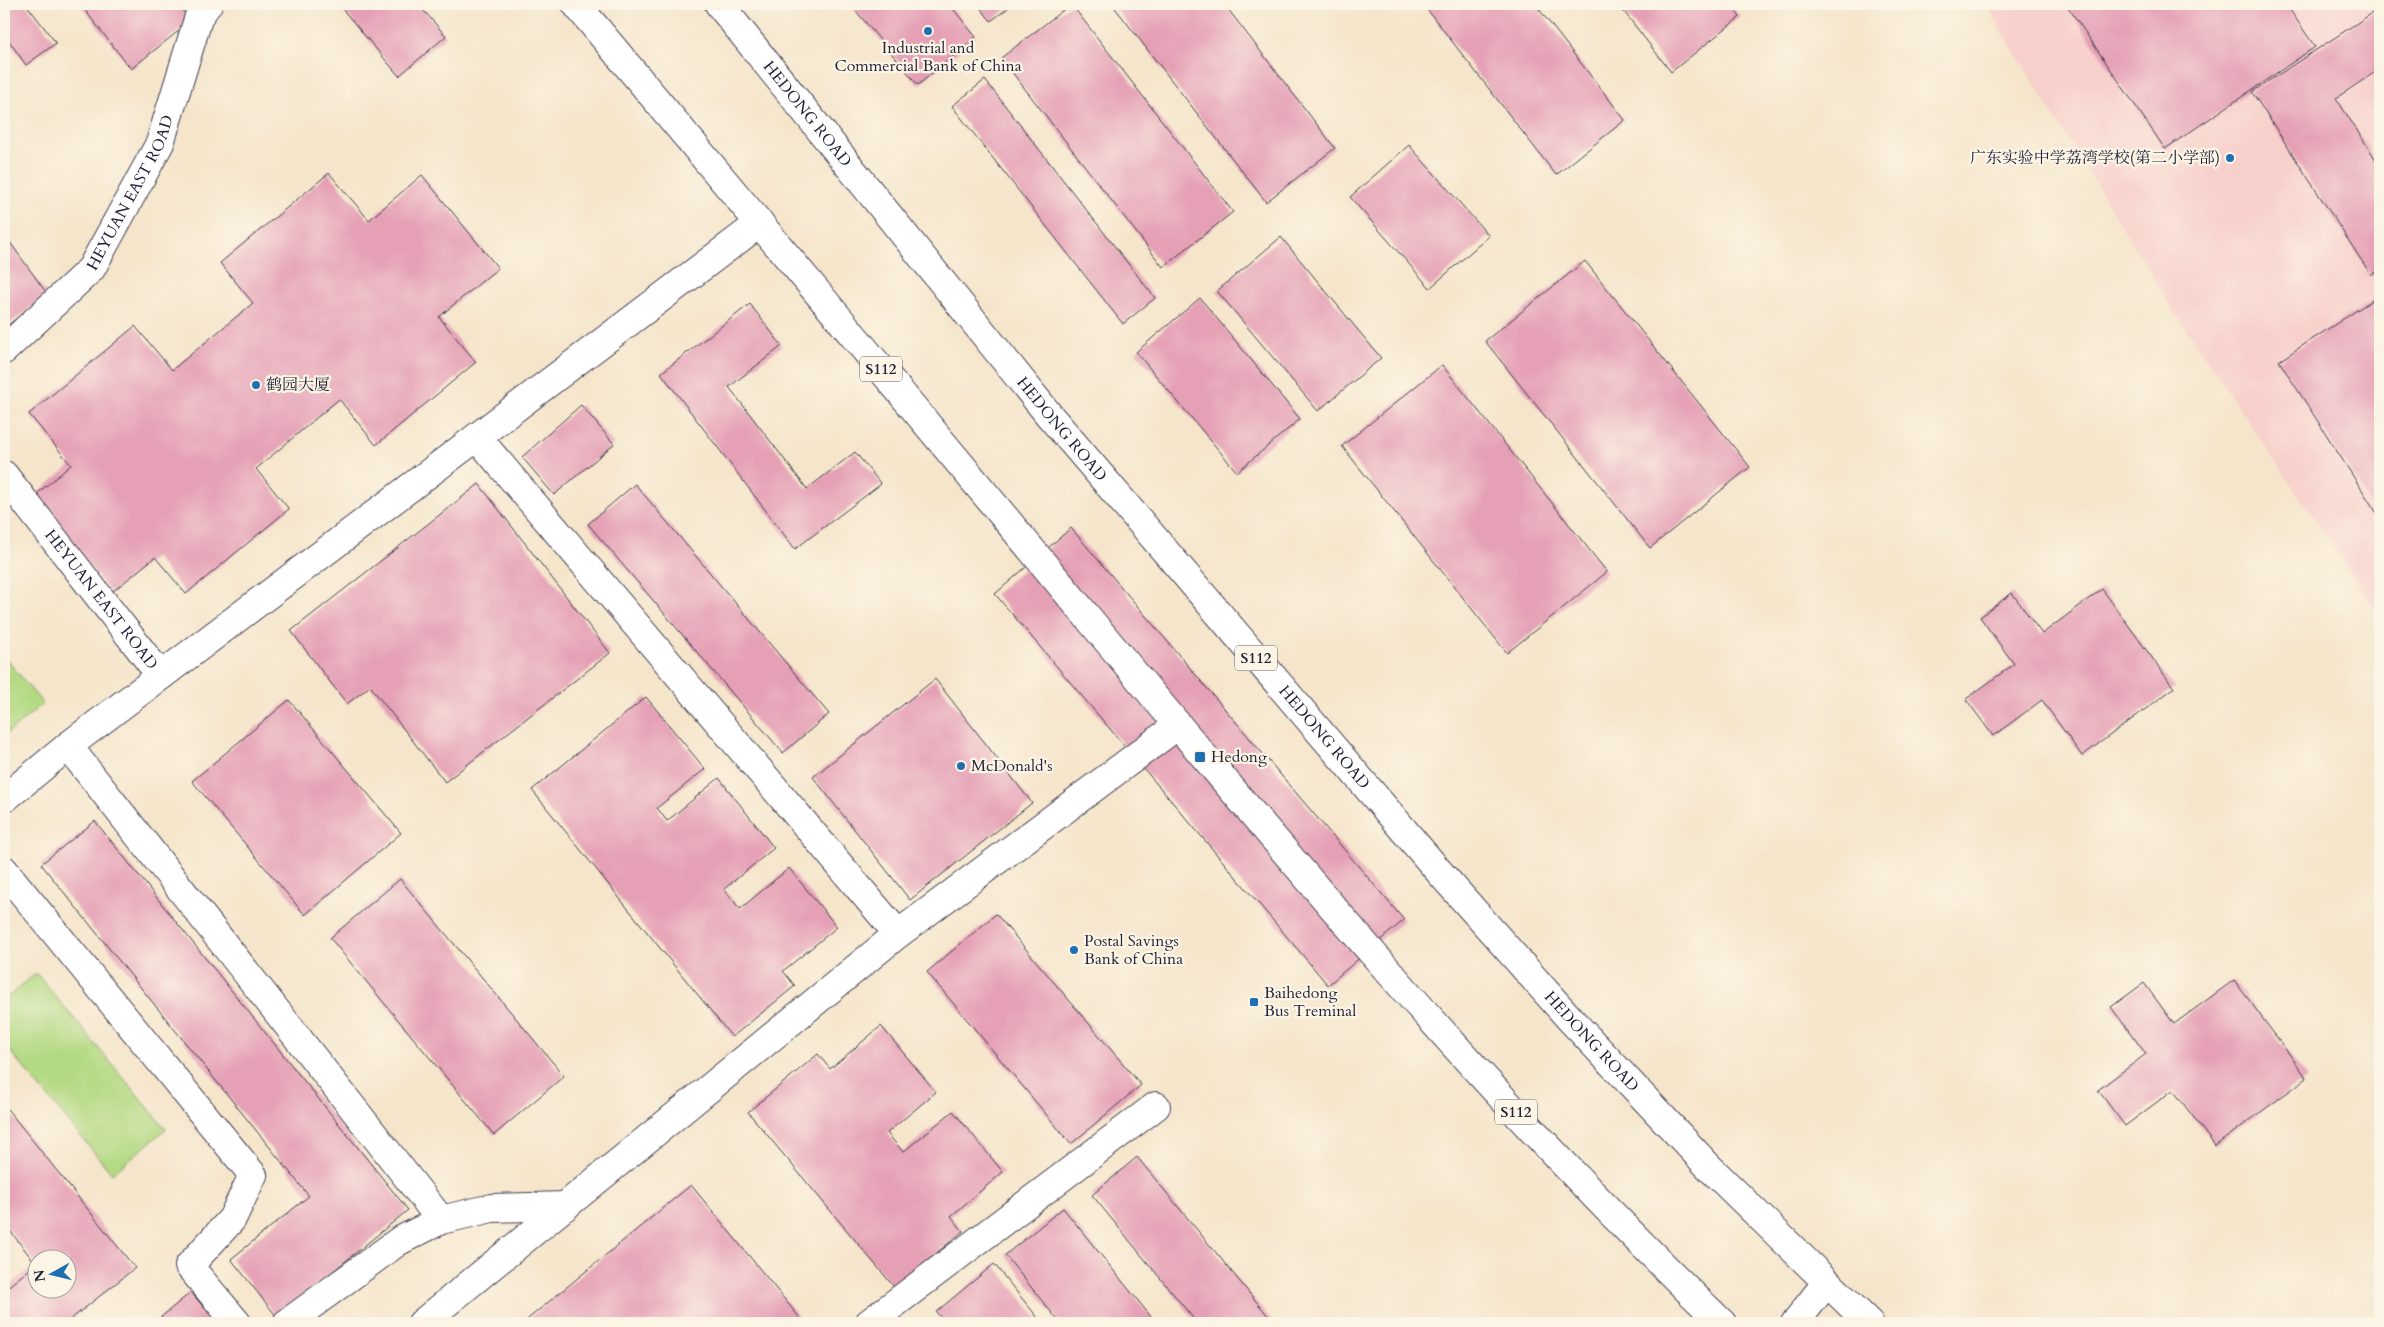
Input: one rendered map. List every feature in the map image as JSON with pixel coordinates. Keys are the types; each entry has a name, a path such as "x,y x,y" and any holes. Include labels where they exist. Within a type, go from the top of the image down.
{"street":[{"name":"HEYUAN EAST ROAD","path":"4,350 91,268 160,143 199,16 208,4"},
{"name":"S112","path":"576,4 1178,725 1384,966 1534,1132 1655,1259 1722,1323"},
{"name":"HEDONG ROAD","path":"719,4 1049,415 1442,875 1570,1019 1708,1167 1869,1323"},
{"path":"4,799 68,746 760,223"},
{"path":"478,437 898,934"},
{"name":"HEYUAN EAST ROAD","path":"4,475 161,676"},
{"path":"422,1323 898,934 1178,725"},
{"path":"68,746 441,1220"},
{"path":"4,870 253,1175 232,1219 189,1266 237,1323"},
{"path":"868,1323 1156,1106"},
{"path":"286,1323 399,1241 441,1220 492,1208 566,1206"},
{"path":"1794,1323 1826,1283"}],"shaded area":[{"name":"广东实验中学荔湾学校(第二小学部)","path":"1985,4 2380,4 2380,616 2175,313"}],"green space":[{"path":"4,656 43,704 4,736"},
{"path":"36,973 166,1129 112,1174 4,1044 4,1000"}],"building":[{"path":"4,4 26,4 56,43 26,65 4,34"},
{"path":"80,4 177,4 191,21 131,69"},
{"path":"338,4 418,4 446,36 399,76"},
{"path":"850,4 949,4 976,37 918,85"},
{"path":"977,4 1013,4 991,21"},
{"path":"1071,4 1233,212 1163,267 1001,58"},
{"path":"1112,4 1224,4 1335,148 1266,202"},
{"path":"1423,4 1535,4 1625,120 1556,175"},
{"path":"1618,4 1730,4 1740,17 1671,72"},
{"path":"2066,4 2286,4 2315,47 2165,149"},
{"path":"2380,8 2380,69 2336,98 2380,166 2380,269 2371,275 2252,92"},
{"path":"985,80 1155,298 1123,324 952,106"},
{"path":"1409,145 1489,236 1430,288 1350,197"},
{"name":"鹤园大厦","path":"329,173 369,220 422,175 498,268 439,317 476,362 376,445 339,399 256,469 289,509 186,594 155,557 111,593 33,497 71,465 29,414 135,326 172,370 253,303 220,263"},
{"path":"4,234 48,295 4,328"},
{"path":"1281,237 1381,358 1318,411 1217,291"},
{"path":"1585,261 1750,467 1650,548 1485,341"},
{"path":"2380,295 2380,518 2279,361"},
{"path":"1200,298 1300,419 1237,472 1136,352"},
{"path":"750,304 782,346 729,387 807,489 855,452 881,484 795,549 661,373"},
{"path":"1442,365 1607,572 1507,653 1342,446"},
{"path":"581,405 614,444 554,495 522,457"},
{"path":"479,484 610,653 445,782 370,686 347,704 291,631"},
{"path":"635,484 829,714 783,753 588,524"},
{"name":"Hedong","path":"1071,528 1404,920 1328,985 995,594"},
{"path":"2102,589 2174,688 2082,756 2042,700 1993,736 1966,699 2014,664 1980,617 2012,593 2042,634"},
{"path":"935,679 1032,803 910,900 813,777"},
{"path":"646,697 705,769 657,808 667,821 719,778 774,848 724,889 740,909 789,868 837,927 783,971 795,986 732,1037 532,790"},
{"path":"289,700 401,833 305,915 192,781"},
{"path":"95,821 408,1210 277,1317 231,1259 309,1196 41,864"},
{"path":"400,879 564,1076 494,1135 330,938"},
{"path":"996,914 1141,1085 1071,1144 927,972"},
{"path":"2234,980 2307,1078 2215,1146 2173,1090 2125,1126 2098,1090 2146,1054 2111,1007 2144,983 2174,1024"},
{"path":"881,1026 936,1092 887,1133 903,1152 953,1111 1003,1172 951,1216 963,1231 895,1288 748,1112 818,1054 830,1069"},
{"path":"4,1105 135,1268 66,1323 4,1323 4,1290 28,1270 28,1300 78,1300 78,1250 28,1250 28,1254 4,1223"},
{"path":"1137,1157 1274,1323 1197,1323 1092,1195"},
{"path":"691,1185 804,1323 523,1323"},
{"path":"1063,1208 1156,1323 1060,1323 1005,1255"},
{"path":"994,1264 1042,1323 946,1323 936,1312"},
{"path":"191,1292 217,1323 154,1323"}],"place":[{"name":"Industrial and Commercial Bank of China","path":"928,31"},
{"name":"广东实验中学荔湾学校(第二小学部)","path":"2230,158"},
{"name":"鹤园大厦","path":"256,385"},
{"name":"Hedong","path":"1200,757"},
{"name":"McDonald's","path":"961,766"},
{"name":"Postal Savings Bank of China","path":"1074,950"},
{"name":"Baihedong Bus Treminal","path":"1254,1002"}]}
